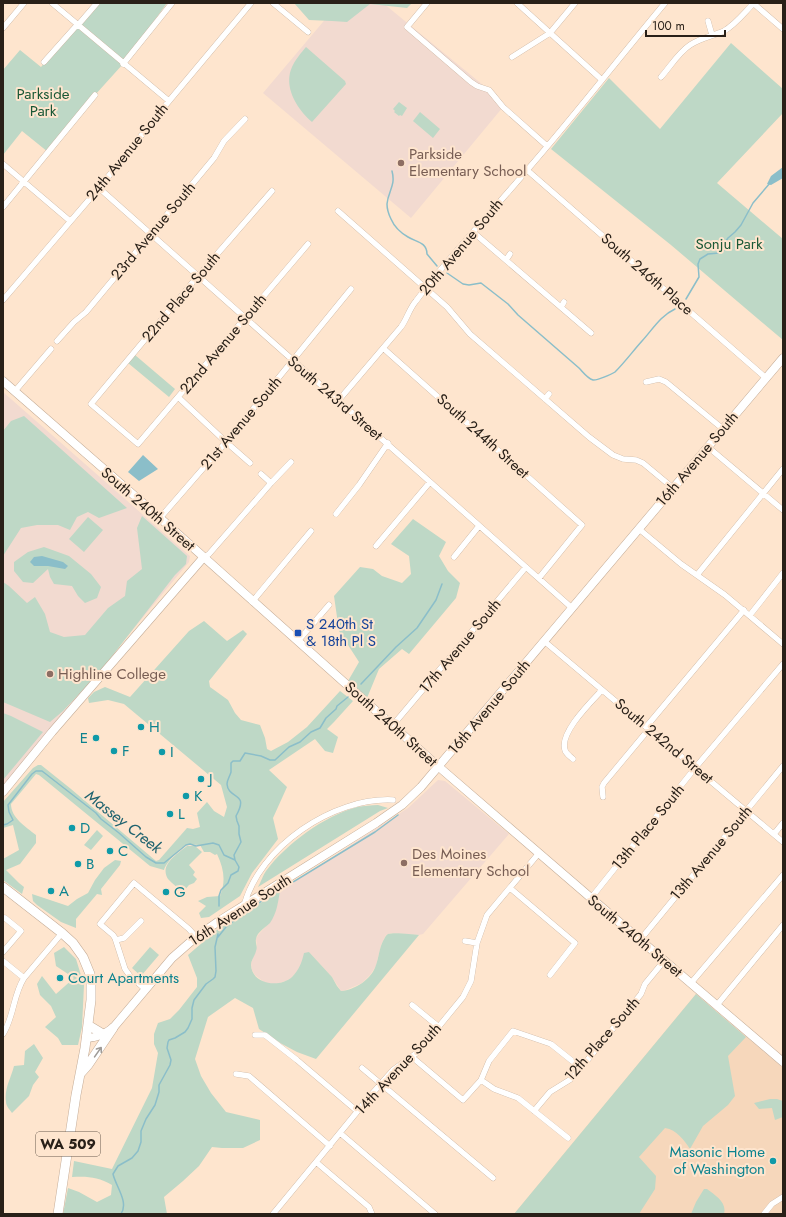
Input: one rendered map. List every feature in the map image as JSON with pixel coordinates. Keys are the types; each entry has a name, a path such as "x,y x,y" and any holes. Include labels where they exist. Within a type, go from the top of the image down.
{"main road":[{"name":"16th Avenue South","path":"86,1038 93,1038 113,1028 172,958 196,937 388,815 402,805 421,787 783,358"},
{"name":"South 240th Street","path":"3,381 160,518 252,602 439,767 783,1062"},
{"path":"3,792 52,732 204,558"},
{"name":"WA 509","path":"3,887 73,943 82,954 90,974 92,992 88,1025 58,1214"},
{"path":"88,1025 103,1034"},
{"path":"80,1074 113,1028"}],"street":[{"path":"3,28 24,3"},
{"path":"52,3 168,102"},
{"path":"44,62 97,3"},
{"path":"123,64 172,3"},
{"name":"24th Avenue South","path":"3,300 99,188 168,102 251,3"},
{"path":"273,3 308,32"},
{"path":"427,3 407,27 471,82 477,86 489,90 503,108 547,146"},
{"path":"517,3 602,80"},
{"path":"512,57 550,33 576,3"},
{"name":"20th Avenue South","path":"338,401 405,322 412,305 527,170 665,3"},
{"path":"660,77 688,47 696,41 720,33 731,26 753,3 783,29"},
{"path":"708,21 712,36"},
{"path":"3,206 95,95"},
{"name":"23rd Avenue South","path":"58,340 74,322 86,312 214,158 224,140 245,119"},
{"path":"3,164 70,221"},
{"name":"South 246th Place","path":"527,170 766,378"},
{"name":"South 243rd Street","path":"99,188 338,401 388,443 572,608"},
{"name":"22nd Place South","path":"138,444 91,404 198,276 272,191"},
{"path":"338,211 452,312 470,334 547,396 613,455 623,459 636,460 643,463 673,488"},
{"path":"473,232 591,333"},
{"name":"22nd Avenue South","path":"138,444 246,319 308,244"},
{"path":"506,260 510,254"},
{"name":"21st Avenue South","path":"160,518 226,442 351,289"},
{"path":"561,307 564,302"},
{"name":"South 244th Street","path":"383,348 582,525 538,578"},
{"path":"15,391 52,349"},
{"path":"646,382 659,379 666,382 723,429"},
{"path":"178,397 250,463"},
{"path":"336,514 359,485 388,443"},
{"path":"708,447 783,510"},
{"path":"204,558 291,462"},
{"path":"697,575 783,469"},
{"path":"261,474 271,483"},
{"path":"376,546 430,482"},
{"path":"454,557 479,526"},
{"path":"639,529 744,610 783,644"},
{"path":"252,602 311,531"},
{"name":"17th Avenue South","path":"393,725 526,567"},
{"path":"750,615 783,573"},
{"path":"298,642 329,605"},
{"path":"602,797 602,787 604,782 744,610"},
{"name":"South 242nd Street","path":"544,641 783,842"},
{"name":"13th Place South","path":"591,898 696,768 783,664"},
{"path":"573,759 564,749 564,740 566,735 602,690"},
{"name":"13th Avenue South","path":"640,940 783,766"},
{"path":"244,906 251,886 269,860 282,845 295,835 325,817 354,804 378,800 393,800"},
{"path":"774,834 783,823"},
{"name":"14th Avenue South","path":"274,1212 330,1146 357,1111 393,1070 418,1052 463,997 469,986 474,967 477,943 488,915 539,853"},
{"path":"691,983 783,875"},
{"path":"145,989 130,976 125,969 113,934 100,924 134,883 189,929 196,937"},
{"path":"510,888 575,943 550,974"},
{"path":"3,952 21,931 5,918"},
{"path":"116,940 124,938 141,921"},
{"path":"717,1005 783,925"},
{"path":"3,1034 9,1023 18,989 24,978 62,933"},
{"path":"465,941 477,943"},
{"path":"3,961 24,978"},
{"name":"12th Place South","path":"534,1111 550,1092 570,1079 581,1068 641,994 645,984 664,961"},
{"path":"412,1005 439,1027"},
{"path":"412,1057 463,1100 481,1080 489,1062 513,1031 551,1044 581,1068"},
{"path":"255,1034 265,1035 357,1111"},
{"path":"362,1068 493,1178"},
{"path":"236,1074 249,1076 330,1146"},
{"path":"481,1080 494,1089 518,1098 568,1138"},
{"path":"340,1133 435,1214"},
{"path":"316,1162 369,1206 372,1214"},
{"path":"764,1214 772,1204 783,1197"},
{"path":"274,1212 281,1214"}],"shaded area":[{"name":"Parkside Elementary School","path":"339,3 383,3 489,90 503,107 411,218 263,93"},
{"name":"Highline College","path":"3,392 190,556 189,562 3,786"},
{"name":"Des Moines Elementary School","path":"438,780 445,781 509,834 423,934 391,933 386,935 381,945 376,966 370,975 362,983 346,990 341,991 332,977 309,952 299,969 286,981 270,984 264,982 255,975 251,964 257,945 256,939 270,922 275,913 280,891 408,808"},
{"name":"Masonic Home of Washington","path":"696,994 783,1068 783,1214 514,1214"}],"green space":[{"name":"Parkside Park","path":"96,3 167,3 123,64 95,95 48,152 22,131 3,155 3,70 20,50 41,67"},
{"path":"294,3 412,3 407,8 370,4 347,22 309,20"},
{"name":"Sonju Park","path":"731,43 783,89 783,113 717,183 783,239 783,340 671,245 551,149 609,78 660,129"},
{"path":"306,47 345,81 346,84 312,122 301,111 290,90 289,82 292,67 296,59"},
{"path":"399,102 407,108 402,116 399,116 393,109"},
{"path":"420,112 440,129 433,138 413,121"},
{"path":"135,355 175,389 169,397 128,363"},
{"path":"24,416 127,508 99,518 88,512 77,517 70,530 58,525 37,525 21,528 3,556 3,431 11,421"},
{"path":"142,516 187,556 186,564 175,575 99,673 63,711 50,722 3,702 3,582 27,603 35,597 45,614 50,632 64,637 85,635 108,608 125,596 127,581 142,569 137,528"},
{"path":"88,517 103,530 84,552 69,539"},
{"path":"413,519 446,542 439,556 448,571 460,583 456,598 409,654 402,649 379,669 367,698 348,681 359,662 339,631 334,596 360,567 373,569 382,576 402,583 411,574 409,556 391,544"},
{"path":"44,547 69,556 91,574 101,587 97,598 85,603 78,596 72,586 54,584 48,569 33,583 23,582 14,571 14,562 28,552"},
{"path":"204,621 227,641 243,630 247,634 209,681 210,687 228,700 235,713 241,720 260,725 267,749 271,751 288,742 307,727 340,691 353,701 327,729 338,737 333,753 325,751 315,739 269,770 287,787 273,818 278,839 252,873 240,896 209,917 201,918 199,913 206,906 198,901 207,897 220,896 222,891 224,880 217,854 215,855 210,852 204,852 200,845 186,845 176,852 164,870 150,866 36,774 11,804 16,818 36,835 36,843 20,864 6,870 24,887 22,894 3,880 3,859 19,850 13,825 3,828 3,802 33,768 38,765 41,765 71,789 156,861 159,860 187,828 193,829 200,827 197,813 207,802 214,811 224,817 227,807 221,785 124,704 108,700 89,703 88,698 94,692 105,687 130,697 189,631"},
{"path":"3,713 43,732 3,780"},
{"path":"378,805 388,808 380,811 258,887 265,873 274,861 307,832 344,811 357,807"},
{"path":"97,830 103,836 91,850 84,845"},
{"path":"187,846 195,846 202,852 189,865 195,872 193,875 197,879 183,892 168,879 166,869 170,860"},
{"path":"115,860 121,861 120,865 101,889 102,895 97,894 76,919 76,928 61,922 33,901 32,894 68,906 88,893 104,868"},
{"path":"280,891 277,907 270,923 257,936 257,950 251,963 256,977 267,983 281,983 292,977 300,966 304,953 309,952 332,977 341,991 346,990 362,983 371,975 377,962 382,944 388,934 398,933 419,935 316,1059 297,1052 259,1029 253,1008 235,998 208,1017 195,1059 201,1076 211,1093 226,1112 260,1120 260,1140 243,1148 212,1147 199,1166 164,1197 167,1214 63,1214 68,1188 97,1202 111,1195 112,1185 107,1182 93,1178 72,1177 74,1161 112,1169 152,1088 158,1053 154,1044 154,1034 158,1023 170,1019 197,987 197,978 188,955 217,930"},
{"path":"64,947 76,959 84,985 82,1027 78,1045 62,1045 58,1038 45,1027 56,1017 51,1006 40,995 37,984 42,976 56,994 74,978 56,966 54,953"},
{"path":"150,947 159,955 141,976 132,968"},
{"path":"696,994 746,1037 728,1056 735,1096 728,1105 703,1126 690,1149 677,1133 665,1128 639,1157 656,1176 655,1189 639,1214 514,1214"},
{"path":"34,1044 43,1058 35,1072 39,1077 33,1085 29,1096 12,1113 6,1103 8,1084 14,1066 24,1065 25,1051"},
{"path":"770,1099 783,1101 783,1117 775,1120 772,1108 759,1109 754,1103"},
{"path":"704,1189 707,1189 720,1200 724,1206 724,1214 691,1214"}],"water":[{"path":"783,167 783,178 771,185 767,184 771,176"},
{"path":"143,455 158,469 139,481 128,472"},
{"path":"42,556 63,562 68,566 65,569 48,566 34,566 30,562 34,557"}],"waterway":[{"path":"392,171 393,181 387,204 391,219 396,227 403,233 425,247 427,254 437,266"},
{"path":"686,299 699,277 698,264 700,259 708,254 719,253 724,250 728,238 741,225 753,203 770,183"},
{"path":"447,273 463,284 469,285 481,283 508,304 518,315 593,380 608,376 615,372 661,319 675,309"},
{"path":"361,684 396,647 417,628 436,600 442,584"},
{"path":"235,860 234,855 241,842 236,816 241,803 240,799 228,789 227,781 231,772 231,763 233,761 240,761 245,753 275,760 289,747 300,742 311,732 320,728 326,718 348,697"},
{"name":"Massey Creek","path":"3,825 13,820 9,812 8,805 32,774 36,771 42,771 96,813 101,819 146,857 156,863 164,863 186,845 190,844 196,846 213,843 219,845 224,855 235,860 239,867 238,871 231,875 228,883 221,890 219,896 219,906"},
{"path":"218,937 226,927 249,909 375,832 398,815"},
{"name":"Massey Creek","path":"121,1214 124,1205 123,1199 113,1174 118,1166 132,1158 138,1151 141,1142 141,1131 146,1119 155,1105 159,1092 159,1085 170,1065 171,1060 167,1048 169,1040 185,1032 188,1028 192,1019 194,1000 206,984 215,977 215,947 218,934"}],"place":[{"name":"Parkside Elementary School","path":"401,163"},
{"name":"S 240th St & 18th Pl S","path":"298,633"},
{"name":"Highline College","path":"50,674"},
{"name":"H","path":"141,727"},
{"name":"E","path":"96,738"},
{"name":"F","path":"114,751"},
{"name":"I","path":"162,752"},
{"name":"J","path":"201,779"},
{"name":"K","path":"186,796"},
{"name":"L","path":"170,814"},
{"name":"D","path":"72,828"},
{"name":"C","path":"110,851"},
{"name":"Des Moines Elementary School","path":"404,863"},
{"name":"B","path":"78,864"},
{"name":"A","path":"51,891"},
{"name":"G","path":"166,892"},
{"name":"Court Apartments","path":"60,978"},
{"name":"Masonic Home of Washington","path":"773,1161"}]}
